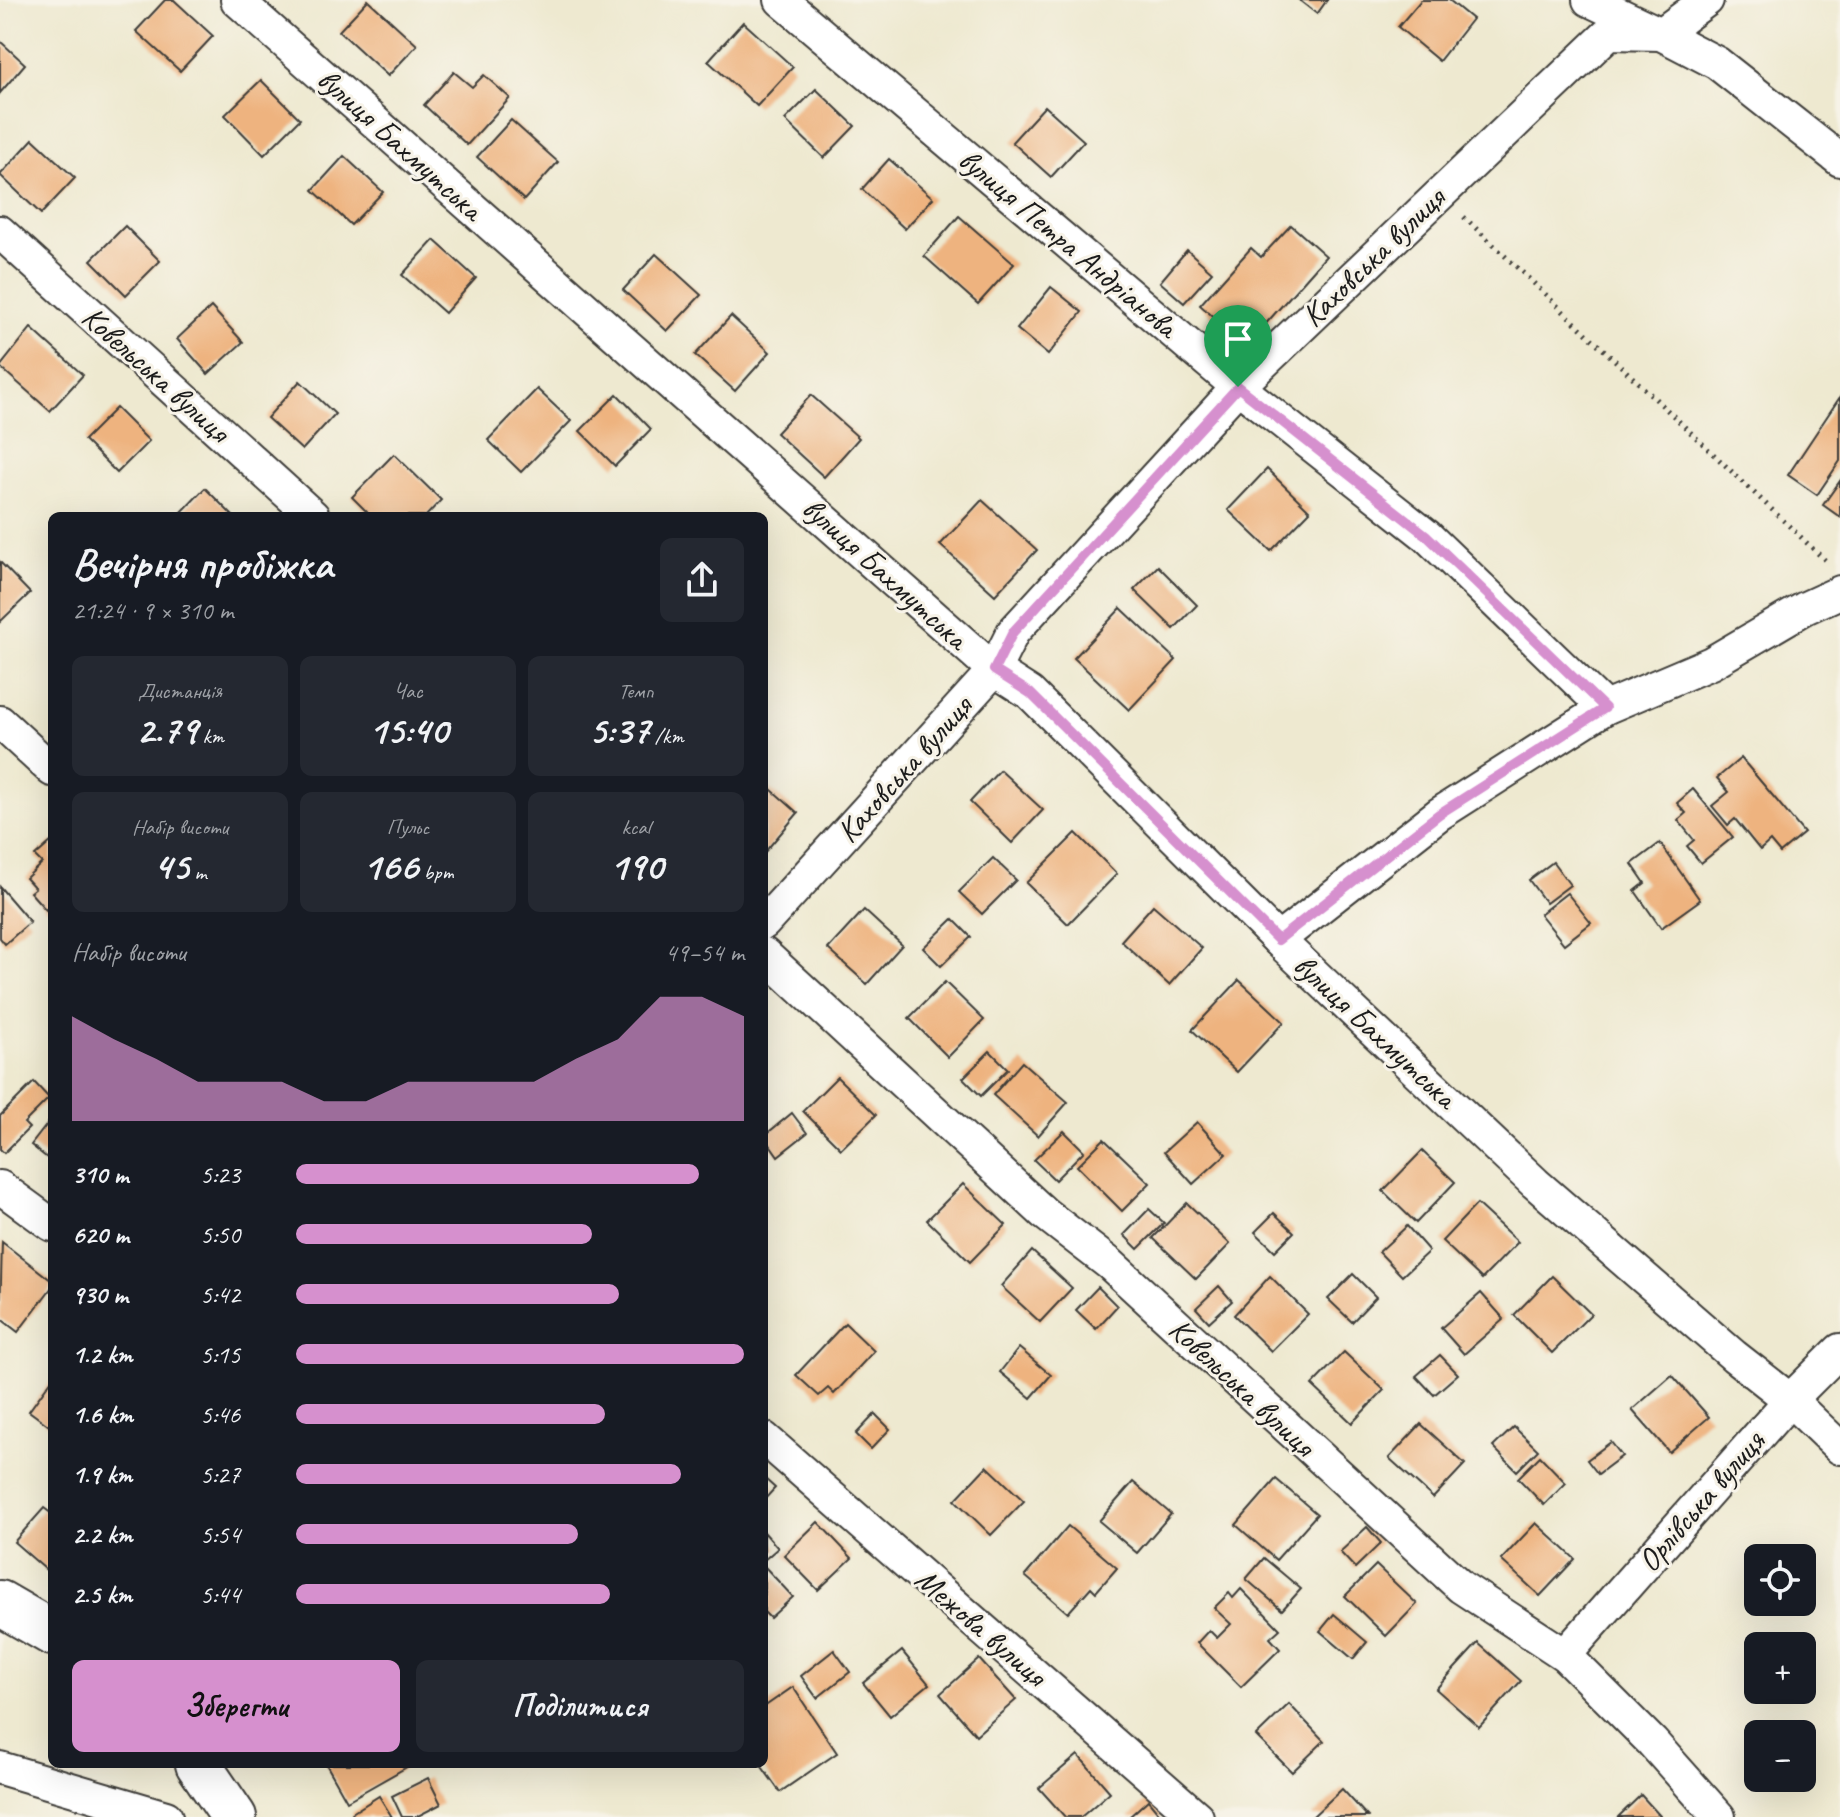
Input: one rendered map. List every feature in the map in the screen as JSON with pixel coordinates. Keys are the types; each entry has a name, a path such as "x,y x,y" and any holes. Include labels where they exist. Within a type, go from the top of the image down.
{"street":[{"name":"вулиця Бахмутська","path":"237,0 994,670 1030,693 1278,940 1535,1183 1734,1356 1790,1400 1840,1448"},
{"name":"вулиця Петра Андріанова","path":"781,0 1238,387 1427,536 1605,708"},
{"path":"1589,0 1717,63 1840,160"},
{"path":"1661,34 1707,0"},
{"name":"Каховська вулиця","path":"768,919 994,670 1013,632 1238,387 1609,33 1661,34"},
{"name":"Ковельська вулиця","path":"0,232 309,512"},
{"path":"1278,940 1439,814 1605,708 1711,663 1805,608 1834,578"},
{"path":"0,722 48,766"},
{"name":"Ковельська вулиця","path":"768,958 1044,1213 1110,1264 1461,1587 1565,1655 1652,1742 1719,1817"},
{"path":"0,1187 48,1222"},
{"name":"Орлівська вулиця","path":"1565,1655 1790,1400 1840,1350"},
{"name":"Межова вулиця","path":"768,1442 1197,1817"},
{"path":"0,1603 48,1631"},
{"path":"0,1768 166,1817"},
{"path":"201,1768 234,1817"}],"path":[{"path":"1439,193 1834,578"}],"building":[{"path":"165,0 174,0 213,36 180,71 136,31"},
{"path":"368,0 417,45 388,76 339,31"},
{"path":"1299,0 1327,0 1317,14"},
{"path":"1421,0 1449,0 1472,19 1439,61 1398,27"},
{"path":"743,22 793,67 757,106 708,61"},
{"path":"0,41 25,64 0,93"},
{"path":"454,72 472,87 484,75 510,98 467,145 424,105"},
{"path":"261,80 300,119 264,155 225,115"},
{"path":"816,89 855,126 824,158 785,120"},
{"path":"1045,106 1084,141 1051,177 1012,142"},
{"path":"511,120 558,162 524,200 477,157"},
{"path":"33,139 75,178 41,214 0,175"},
{"path":"344,156 383,192 351,225 313,190"},
{"path":"889,159 933,198 905,229 862,189"},
{"path":"959,216 1014,264 978,304 924,256"},
{"path":"1291,225 1326,256 1246,346 1200,305 1251,248 1261,257"},
{"path":"125,226 160,261 126,295 91,260"},
{"path":"434,240 476,278 445,313 402,275"},
{"path":"1187,250 1212,272 1184,303 1160,282"},
{"path":"656,254 701,295 667,331 623,290"},
{"path":"1051,287 1082,312 1048,355 1017,329"},
{"path":"211,307 243,342 208,374 177,339"},
{"path":"731,316 770,352 735,391 695,355"},
{"path":"31,328 83,375 50,411 0,367"},
{"path":"300,381 335,414 302,450 267,418"},
{"path":"537,389 571,421 521,472 488,440"},
{"path":"617,394 651,429 615,466 580,431"},
{"path":"811,395 859,438 824,477 776,433"},
{"path":"1840,397 1840,461 1817,495 1788,475"},
{"path":"116,408 149,441 117,473 84,440"},
{"path":"394,454 441,500 430,512 367,512 352,497"},
{"path":"1267,469 1310,511 1271,551 1228,510"},
{"path":"1840,481 1840,517 1823,505"},
{"path":"205,488 229,512 182,512"},
{"path":"982,500 1037,550 995,595 940,545"},
{"path":"0,562 30,593 0,622"},
{"path":"1158,566 1197,605 1174,629 1134,590"},
{"path":"1121,608 1176,660 1129,710 1074,658"},
{"path":"1741,758 1804,833 1780,853 1770,841 1760,850 1735,819 1728,825 1712,806 1729,792 1717,778"},
{"path":"1000,770 1043,810 1012,843 970,802"},
{"path":"768,787 798,813 768,848"},
{"path":"1693,789 1733,837 1701,863 1687,846 1694,840 1678,820 1686,813 1677,803"},
{"path":"1076,833 1117,874 1068,924 1026,883"},
{"path":"1660,843 1700,900 1661,928 1635,891 1645,883 1632,864"},
{"path":"48,845 46,910 30,892 35,888 26,878 42,863 35,856"},
{"path":"993,858 1016,880 982,914 959,892"},
{"path":"1553,862 1570,885 1546,903 1529,880"},
{"path":"0,887 30,922 5,944 0,938"},
{"path":"1567,893 1591,923 1564,944 1540,914"},
{"path":"1153,905 1202,948 1169,985 1121,941"},
{"path":"864,910 902,945 867,984 828,949"},
{"path":"953,919 971,937 941,966 923,948"},
{"path":"1239,980 1284,1022 1237,1072 1192,1030"},
{"path":"945,982 984,1020 948,1057 909,1018"},
{"path":"990,1051 1008,1069 981,1096 963,1078"},
{"path":"1022,1062 1068,1102 1038,1136 993,1095"},
{"path":"837,1077 876,1115 841,1149 803,1111"},
{"path":"34,1082 48,1097 24,1123 29,1128 4,1153 0,1149 0,1116"},
{"path":"792,1113 807,1133 778,1156 768,1142 768,1133"},
{"path":"1197,1122 1226,1154 1193,1184 1164,1152"},
{"path":"48,1123 48,1159 31,1145"},
{"path":"1064,1131 1084,1151 1055,1180 1034,1160"},
{"path":"1104,1139 1150,1183 1122,1211 1077,1166"},
{"path":"1422,1151 1455,1182 1416,1223 1383,1191"},
{"path":"963,1184 1006,1225 970,1262 927,1220"},
{"path":"1187,1203 1230,1244 1196,1279 1153,1238"},
{"path":"1477,1204 1518,1242 1482,1279 1442,1241"},
{"path":"1149,1209 1164,1223 1138,1249 1124,1235"},
{"path":"1274,1213 1294,1232 1275,1251 1255,1232"},
{"path":"1407,1226 1429,1251 1402,1276 1379,1252"},
{"path":"2,1242 48,1278 48,1292 18,1332 0,1318"},
{"path":"1032,1251 1072,1288 1040,1322 1001,1286"},
{"path":"1353,1274 1376,1297 1352,1322 1328,1299"},
{"path":"1270,1276 1308,1314 1271,1351 1234,1315"},
{"path":"1552,1276 1591,1314 1552,1353 1514,1315"},
{"path":"1219,1286 1232,1301 1209,1322 1196,1308"},
{"path":"1098,1287 1117,1306 1096,1329 1076,1310"},
{"path":"1481,1293 1504,1319 1464,1354 1441,1328"},
{"path":"845,1323 874,1351 834,1394 828,1388 819,1396 796,1375"},
{"path":"1019,1348 1051,1375 1031,1398 1000,1372"},
{"path":"1344,1352 1384,1390 1352,1423 1312,1385"},
{"path":"1440,1355 1458,1374 1434,1395 1416,1376"},
{"path":"1672,1375 1709,1417 1669,1452 1632,1410"},
{"path":"48,1385 48,1425 29,1411"},
{"path":"875,1414 890,1429 871,1449 856,1434"},
{"path":"1421,1424 1465,1464 1433,1498 1389,1458"},
{"path":"1514,1427 1538,1450 1517,1471 1493,1447"},
{"path":"1611,1442 1622,1456 1598,1474 1587,1460"},
{"path":"1540,1456 1566,1483 1544,1505 1518,1478"},
{"path":"987,1466 1024,1501 991,1535 955,1500"},
{"path":"1276,1479 1317,1514 1276,1560 1236,1525"},
{"path":"768,1482 775,1488 768,1496"},
{"path":"1133,1482 1171,1514 1137,1553 1099,1521"},
{"path":"44,1508 48,1511 48,1572 14,1542"},
{"path":"818,1522 852,1558 818,1590 784,1555"},
{"path":"1536,1523 1575,1559 1540,1596 1501,1560"},
{"path":"1068,1526 1117,1568 1096,1592 1091,1587 1068,1613 1025,1576"},
{"path":"1367,1527 1381,1543 1355,1568 1340,1552"},
{"path":"768,1537 778,1548 768,1557"},
{"path":"1264,1558 1301,1589 1282,1610 1246,1579"},
{"path":"1376,1565 1417,1604 1386,1636 1345,1596"},
{"path":"768,1570 793,1597 770,1618 768,1616"},
{"path":"1241,1589 1280,1629 1270,1638 1280,1649 1241,1687 1197,1643 1209,1630 1217,1638 1231,1624 1214,1608 1229,1593 1233,1598"},
{"path":"1334,1614 1367,1642 1353,1659 1320,1631"},
{"path":"1478,1643 1521,1681 1479,1727 1436,1689"},
{"path":"834,1650 850,1672 817,1698 801,1676"},
{"path":"902,1651 929,1684 890,1716 863,1683"},
{"path":"979,1659 1016,1700 976,1735 940,1694"},
{"path":"793,1687 837,1753 780,1792 763,1768 768,1768 768,1704"},
{"path":"1289,1704 1324,1741 1292,1772 1256,1736"},
{"path":"1078,1755 1110,1792 1081,1817 1065,1817 1039,1788"},
{"path":"328,1768 405,1768 347,1801"},
{"path":"428,1778 441,1804 416,1817 402,1817 392,1796"},
{"path":"1342,1789 1368,1817 1312,1817"},
{"path":"1641,1795 1661,1817 1618,1817"},
{"path":"379,1796 392,1817 354,1817 352,1813"},
{"path":"1148,1800 1162,1817 1129,1817"}],"route":[{"path":"1238,387 1427,536 1605,708 1439,814 1278,940 1030,693 994,670 1013,632 1238,387"}]}
